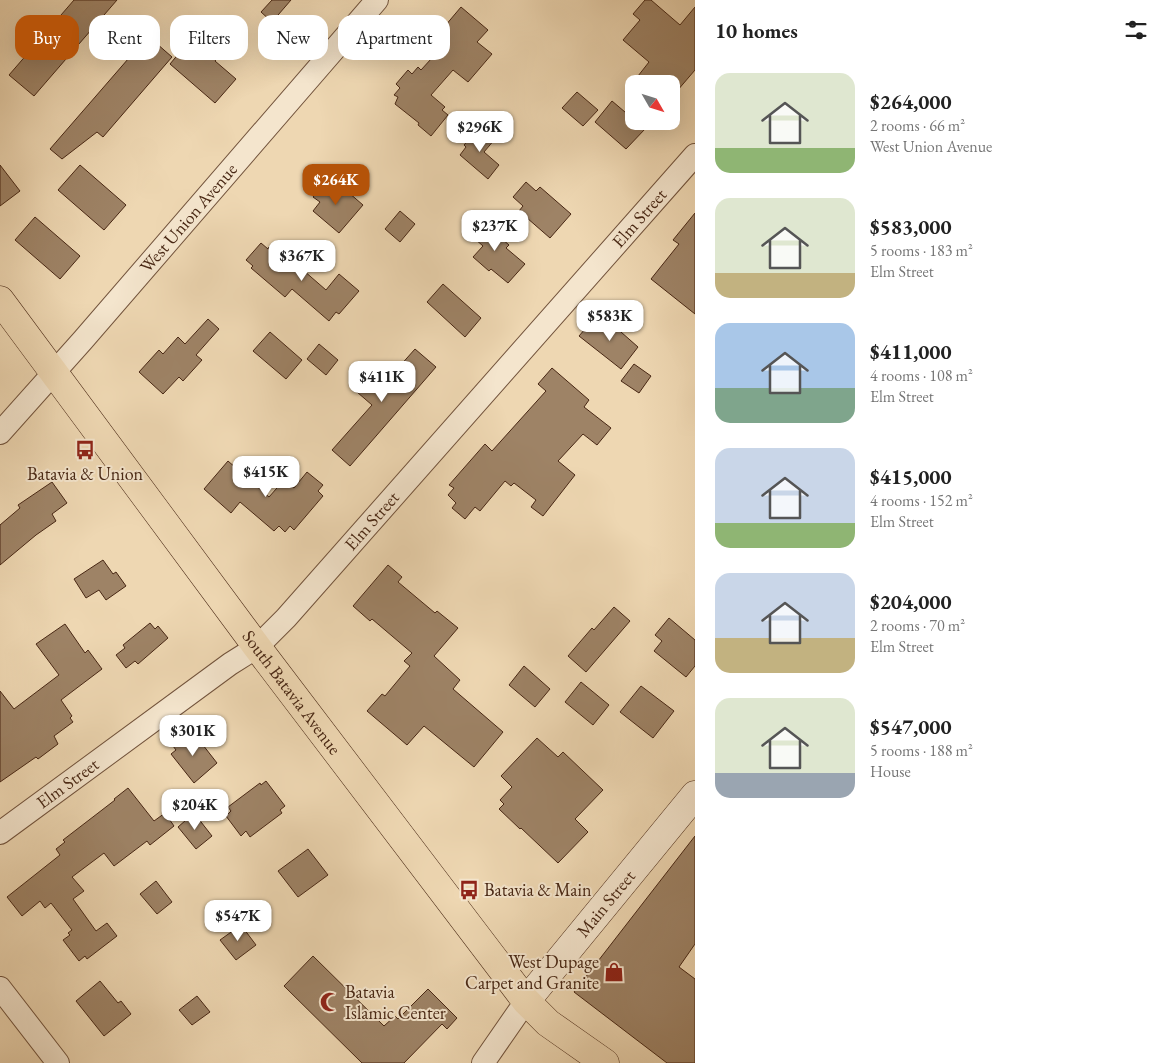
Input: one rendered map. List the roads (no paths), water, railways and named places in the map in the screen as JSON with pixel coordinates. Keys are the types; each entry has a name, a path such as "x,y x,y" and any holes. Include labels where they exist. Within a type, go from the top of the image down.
{"main road":[{"name":"South Batavia Avenue","path":"0,300 257,648 526,1001 548,1023 605,1063"},
{"name":"Main Street","path":"526,1001 695,795"}],"street":[{"name":"West Union Avenue","path":"0,434 377,0"},
{"name":"Elm Street","path":"0,833 230,664 257,648 286,618 695,155"},
{"path":"0,988 58,1063"},
{"name":"Main Street","path":"483,1063 526,1001"}],"place":[{"name":"Batavia & Union","path":"85,450"},
{"name":"Batavia & Main","path":"469,890"},
{"name":"West Dupage Carpet and Granite","path":"614,972"},
{"name":"Batavia Islamic Center","path":"330,1002"}]}
